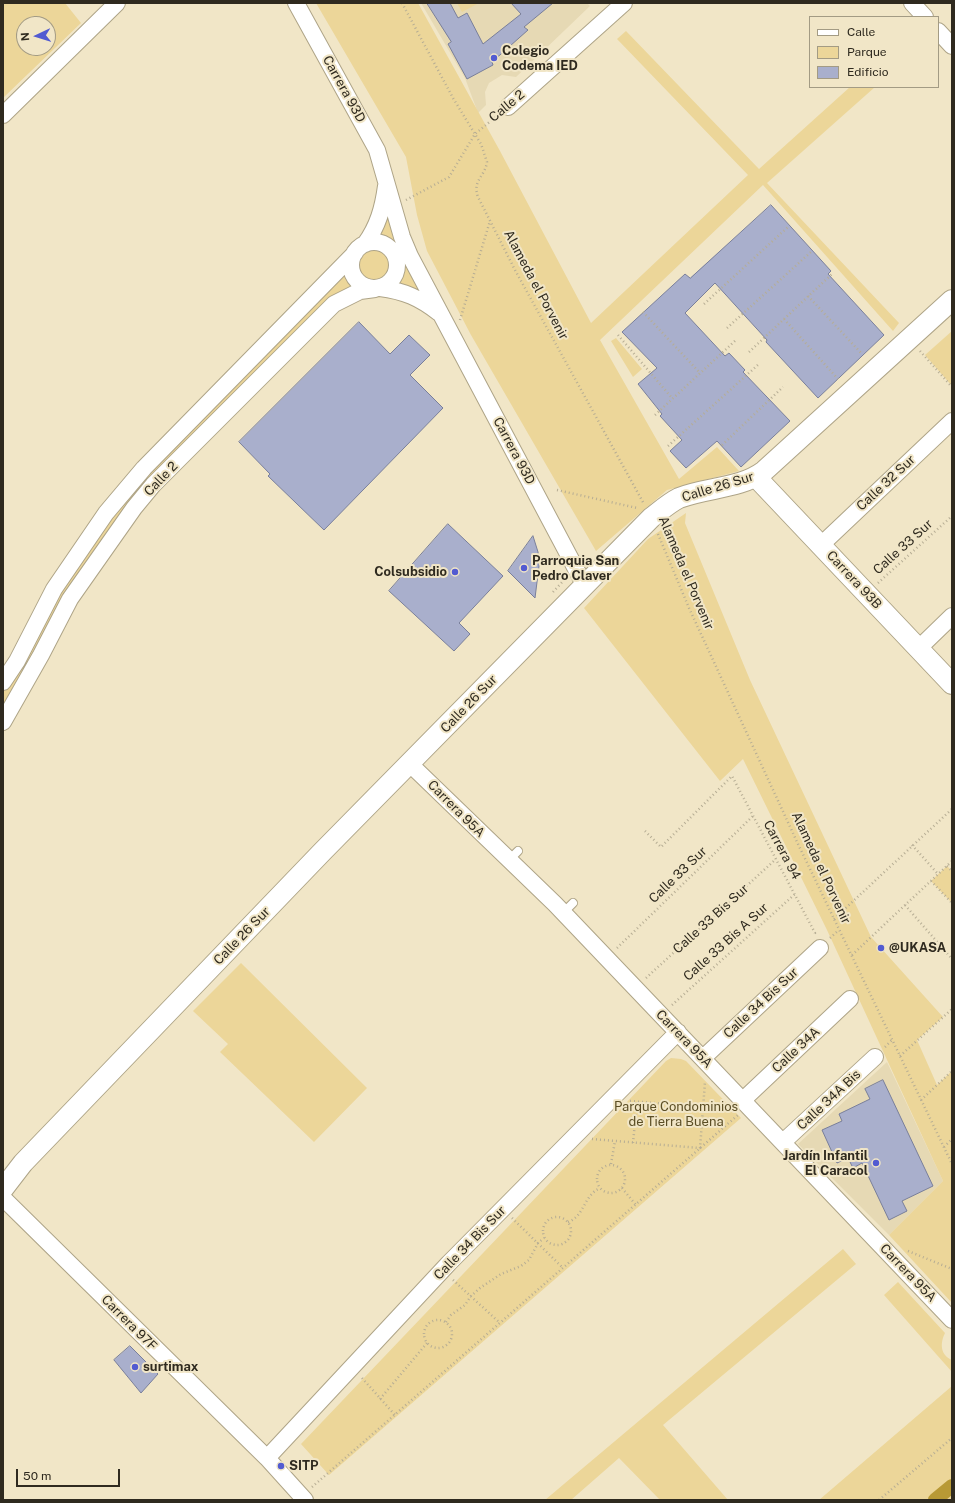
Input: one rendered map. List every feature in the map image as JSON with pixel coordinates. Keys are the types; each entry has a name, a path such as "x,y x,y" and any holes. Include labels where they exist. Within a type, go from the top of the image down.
{"street":[{"path":"3,115 118,3"},
{"name":"Carrera 93D","path":"296,3 377,150 402,237 416,266 444,316 585,586"},
{"name":"Calle 2","path":"508,107 624,3"},
{"path":"912,3 924,16"},
{"path":"939,32 952,46"},
{"name":"Carrera 93D","path":"360,249 374,231 382,213 386,178"},
{"name":"Carrera 93D","path":"399,261 402,237"},
{"name":"Carrera 93D","path":"360,249 372,242 385,245 399,261 416,266"},
{"path":"360,249 351,265 354,277 363,286 378,288 392,281 399,261"},
{"name":"Calle 2","path":"3,682 17,661 54,589 124,491 144,468 360,249"},
{"name":"Carrera 93D","path":"378,288 410,294 427,303 444,316"},
{"name":"Calle 2","path":"3,722 41,655 70,599 130,514 153,485 334,304 360,291 378,288"},
{"name":"Calle 26 Sur","path":"3,1189 23,1163 323,851 585,586 649,514 679,499 743,482 756,477 815,420 952,300"},
{"name":"Calle 32 Sur","path":"821,545 952,421"},
{"name":"Carrera 93B","path":"756,477 952,684"},
{"path":"919,648 952,616"},
{"name":"Carrera 95A","path":"410,764 513,856 568,908 703,1058 742,1107 783,1142 952,1320"},
{"name":"Calle 34 Bis Sur","path":"703,1058 820,948"},
{"name":"Calle 34A","path":"742,1107 850,999"},
{"name":"Calle 34 Bis Sur","path":"267,1458 449,1263 678,1032"},
{"name":"Calle 34A Bis","path":"783,1142 875,1057"},
{"name":"Calle 26 Sur","path":"3,1176 23,1163"},
{"name":"Carrera 97F","path":"3,1198 267,1458 308,1494"}],"path":[{"name":"Alameda el Porvenir","path":"402,3 453,98 484,151 487,162 477,183 476,190 490,221 649,514 689,608 834,919 952,1164"},
{"name":"Calle 2","path":"394,206 449,177 475,134 508,107"},
{"path":"460,320 490,221"},
{"path":"704,304 789,226"},
{"path":"727,328 812,251"},
{"path":"749,352 833,273"},
{"path":"808,296 862,354"},
{"path":"643,312 700,373"},
{"path":"784,319 838,378"},
{"path":"618,335 672,398"},
{"path":"909,339 952,387"},
{"path":"655,415 737,340"},
{"path":"668,446 760,363"},
{"path":"722,445 783,387"},
{"path":"557,490 649,514"},
{"name":"Calle 33 Sur","path":"867,593 952,516"},
{"name":"Carrera 94","path":"644,831 661,847 732,776 815,933"},
{"path":"834,919 952,809"},
{"name":"Calle 33 Sur","path":"617,949 753,816"},
{"path":"912,845 938,874"},
{"name":"Calle 33 Bis Sur","path":"646,978 776,859"},
{"path":"852,955 952,861"},
{"path":"947,866 952,871"},
{"path":"931,881 952,903"},
{"name":"Calle 33 Bis A Sur","path":"672,1005 795,894"},
{"path":"905,905 952,959"},
{"path":"900,1056 952,1009"},
{"path":"921,1100 952,1072"},
{"path":"700,1148 706,1077"},
{"path":"622,1101 703,1107"},
{"path":"633,1143 637,1102"},
{"path":"308,1494 395,1415 700,1148 742,1107"},
{"path":"586,1139 700,1148"},
{"path":"944,1147 952,1139"},
{"path":"611,1164 615,1141"},
{"path":"611,1164 616,1165 623,1171 625,1180 622,1188 613,1193 604,1191 600,1188 597,1180 599,1171 602,1167 611,1164"},
{"path":"568,1222 578,1217 586,1199 595,1190 600,1188"},
{"path":"622,1188 636,1205"},
{"path":"511,1217 563,1268"},
{"path":"561,1217 568,1222 571,1231 565,1242 556,1245 544,1238 543,1228 548,1220 561,1217"},
{"path":"446,1322 454,1312 465,1305 471,1296 496,1278 521,1266 529,1260 538,1243 544,1238"},
{"path":"902,1249 952,1269"},
{"path":"451,1279 500,1323"},
{"path":"437,1320 446,1322 451,1330 449,1342 446,1346 437,1348 427,1343 424,1336 424,1331 429,1323 437,1320"},
{"path":"380,1399 427,1343"},
{"path":"359,1376 395,1415"},
{"path":"879,1500 952,1438"}],"shaded area":[{"name":"Colegio Codema IED","path":"421,3 587,3 590,6 516,77 502,75 489,83 485,92 486,105 478,113 465,78"},
{"name":"Jardín Infantil El Caracol","path":"887,1062 943,1181 889,1235 798,1144"}],"green space":[{"path":"3,3 65,3 81,23 56,47 56,16 16,16 16,56 47,56 3,98"},
{"path":"316,3 418,3 500,151 591,323 748,175 617,39 626,31 759,169 849,88 874,88 767,183 899,323 893,331 763,185 600,340 679,479 717,447 739,471 667,490 596,551 471,335 427,251 417,215 406,157"},
{"path":"457,3 479,3 462,12"},
{"path":"388,211 394,244 380,238"},
{"path":"372,248 378,248 387,253 391,259 391,271 387,277 378,282 372,282 363,277 358,268 358,262 363,253"},
{"path":"406,266 423,297 398,284 403,278"},
{"path":"345,269 353,285 338,293 325,303 189,440 5,703 3,702 3,687 47,613 116,512 147,474"},
{"path":"952,331 952,386 925,355"},
{"path":"616,338 642,369 633,377 611,341"},
{"path":"686,513 685,523 750,680 871,937 943,1017 917,1040 937,1085 952,1071 952,1303 889,1235 943,1181 827,930 743,759 720,781 584,608 648,539"},
{"path":"947,866 952,871 952,903 931,881"},
{"path":"241,963 367,1088 314,1142 220,1052 228,1044 193,1011"},
{"name":"Parque Condominios de Tierra Buena","path":"671,1058 686,1061 741,1118 329,1475 301,1444 666,1061"},
{"path":"843,1249 856,1264 663,1425 728,1500 660,1500 619,1458 571,1500 545,1500"},
{"path":"898,1282 945,1333 942,1341 942,1348 945,1355 952,1360 952,1372 884,1295"},
{"path":"952,1386 952,1500 819,1500"}],"building":[{"path":"427,3 450,3 458,18 467,13 483,44 521,14 511,3 553,3 524,27 528,30 492,62 493,65 467,79 448,44 451,42"},
{"path":"771,205 831,271 828,274 884,335 818,398 766,342 767,340 715,283 685,313 725,356 729,353 745,370 743,372 790,421 741,467 717,441 686,468 670,451 682,440 660,416 662,414 638,384 657,368 622,332 685,274 690,278"},
{"path":"359,322 390,354 409,335 430,355 410,375 443,408 324,530 268,476 270,474 239,442"},
{"name":"Colsubsidio","path":"448,524 503,576 459,623 470,634 454,651 389,591"},
{"name":"Parroquia San Pedro Claver","path":"533,536 538,552 539,566 535,598 508,571"},
{"path":"883,1080 933,1186 902,1201 907,1211 889,1220 862,1163 853,1168 848,1158 837,1163 822,1130 842,1121 839,1114 870,1099 865,1089"},
{"name":"surtimax","path":"130,1346 158,1374 141,1393 114,1360"}],"waterway":[{"path":"935,1500 952,1486"}],"place":[{"name":"Colegio Codema IED","path":"494,58"},
{"name":"Parroquia San Pedro Claver","path":"524,568"},
{"name":"Colsubsidio","path":"455,572"},
{"name":"@UKASA","path":"881,948"},
{"name":"Jardín Infantil El Caracol","path":"876,1163"},
{"name":"surtimax","path":"135,1367"},
{"name":"SITP","path":"281,1466"}]}
